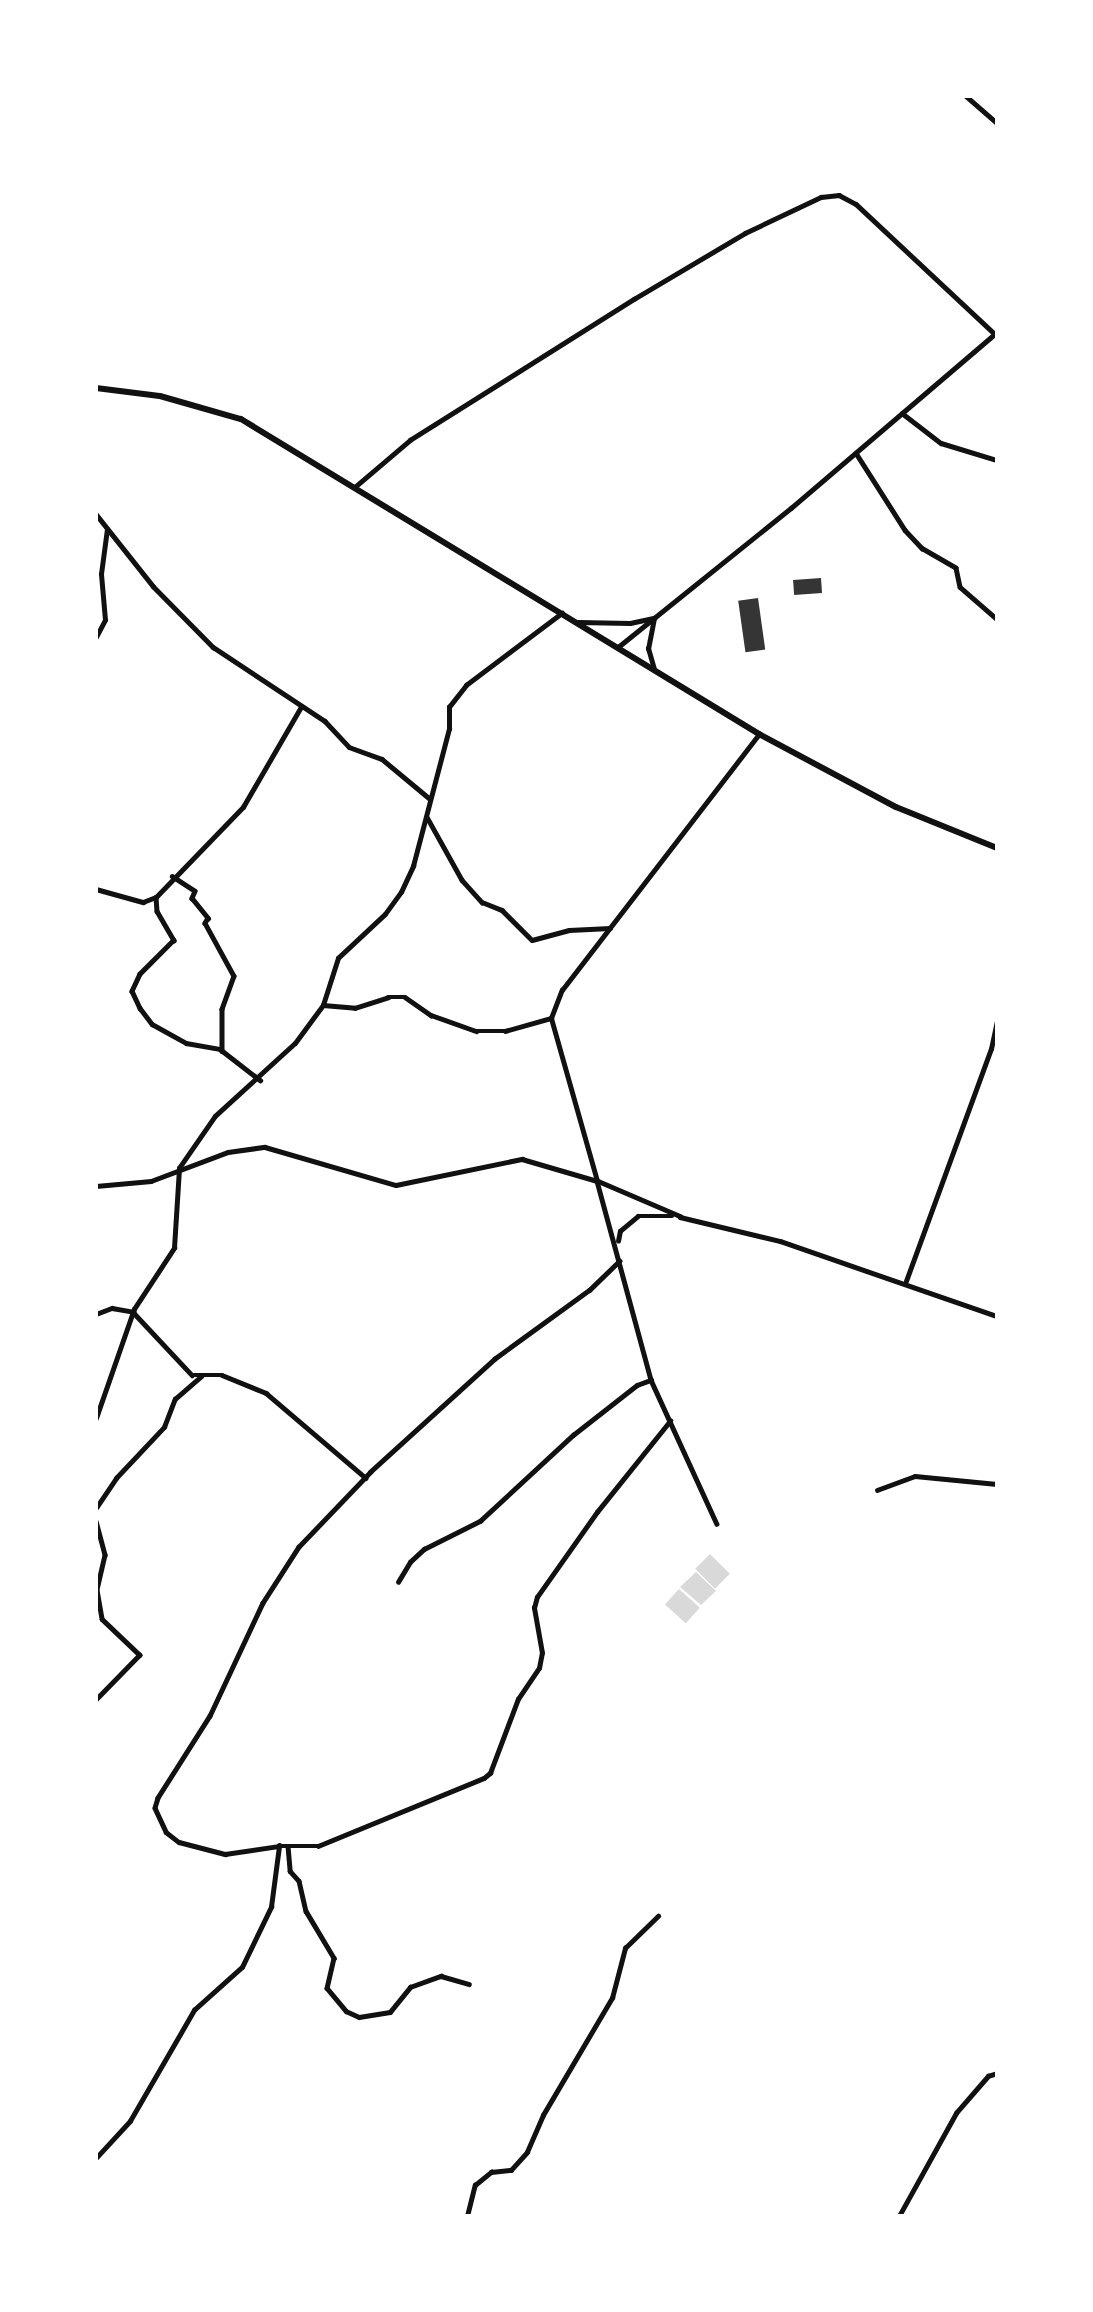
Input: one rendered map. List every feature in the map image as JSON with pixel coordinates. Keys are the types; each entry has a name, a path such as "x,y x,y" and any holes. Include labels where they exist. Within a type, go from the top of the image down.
{"main road":[{"path":"96,388 160,396 241,419 356,486 759,734 896,807 997,848"}],"street":[{"path":"966,96 997,123"},
{"path":"356,486 410,440 634,299 745,233 821,197 839,195 856,204 996,334 856,453 618,647"},
{"path":"902,413 941,443 997,460"},
{"path":"856,453 905,530 922,548 956,568 960,587 997,619"},
{"path":"96,514 184,621 235,664 325,722 349,747 382,760 429,798"},
{"path":"96,637 105,620 102,574 107,528"},
{"path":"96,1418 134,1312 174,1248 179,1168 215,1116 260,1080 295,1043 323,1005 338,958 386,914 401,892 427,816 429,798 449,729 449,707 457,696 563,613"},
{"path":"578,622 630,623 654,618"},
{"path":"653,669 648,648 654,618"},
{"path":"96,889 142,902 156,897 172,876 243,807 301,706"},
{"path":"717,1524 651,1380 618,1248 551,1018 562,990 759,734"},
{"path":"427,816 462,880 482,902 502,910 532,940 569,930 610,928"},
{"path":"172,876 195,891 192,898 208,918 205,923 234,976 222,1009 222,1051"},
{"path":"156,897 158,911 174,940 140,974 132,991 152,1024 186,1043 222,1051 260,1080"},
{"path":"323,1005 355,1008 388,997 405,998 431,1015 476,1031 505,1031 551,1018"},
{"path":"906,1281 982,1074 997,1020"},
{"path":"96,1186 151,1181 179,1168 265,1147 396,1185 522,1159 597,1181 681,1217"},
{"path":"618,1248 620,1231 638,1216 681,1217 723,1223 866,1273 906,1281 933,1297 997,1316"},
{"path":"620,1261 590,1290 495,1359 366,1478 299,1548 263,1603 210,1716 155,1808 166,1832 191,1846 236,1854 279,1846 329,1843 491,1773 509,1718 539,1668 542,1653 534,1608 537,1597 597,1512 670,1421"},
{"path":"96,1314 112,1308 134,1312 184,1368 202,1375 222,1375 266,1393 366,1478"},
{"path":"96,1508 124,1468 164,1427 175,1399 202,1375"},
{"path":"398,1583 410,1562 425,1549 480,1521 573,1436 637,1385 651,1380"},
{"path":"877,1490 915,1476 997,1484"},
{"path":"96,1521 105,1555 97,1585 102,1619 140,1655 96,1700"},
{"path":"96,2158 130,2121 194,2010 242,1967 271,1907 279,1846"},
{"path":"288,1846 288,1864 290,1871 298,1879 307,1913 334,1958 328,1989 346,2011 359,2017 390,2012 410,1987 441,1976 469,1984"},
{"path":"467,2216 475,2185 491,2172 511,2170 527,2152 542,2115 612,1998 625,1948 658,1916"},
{"path":"899,2216 956,2113 988,2076 997,2073"}],"shaded area":[{"path":"710,1554 730,1574 715,1589 695,1569"},
{"path":"696,1572 716,1591 701,1605 680,1587"},
{"path":"679,1589 700,1608 686,1623 665,1605"}],"building":[{"path":"821,578 822,593 794,595 793,580"},
{"path":"758,598 765,649 745,652 738,601"}]}
